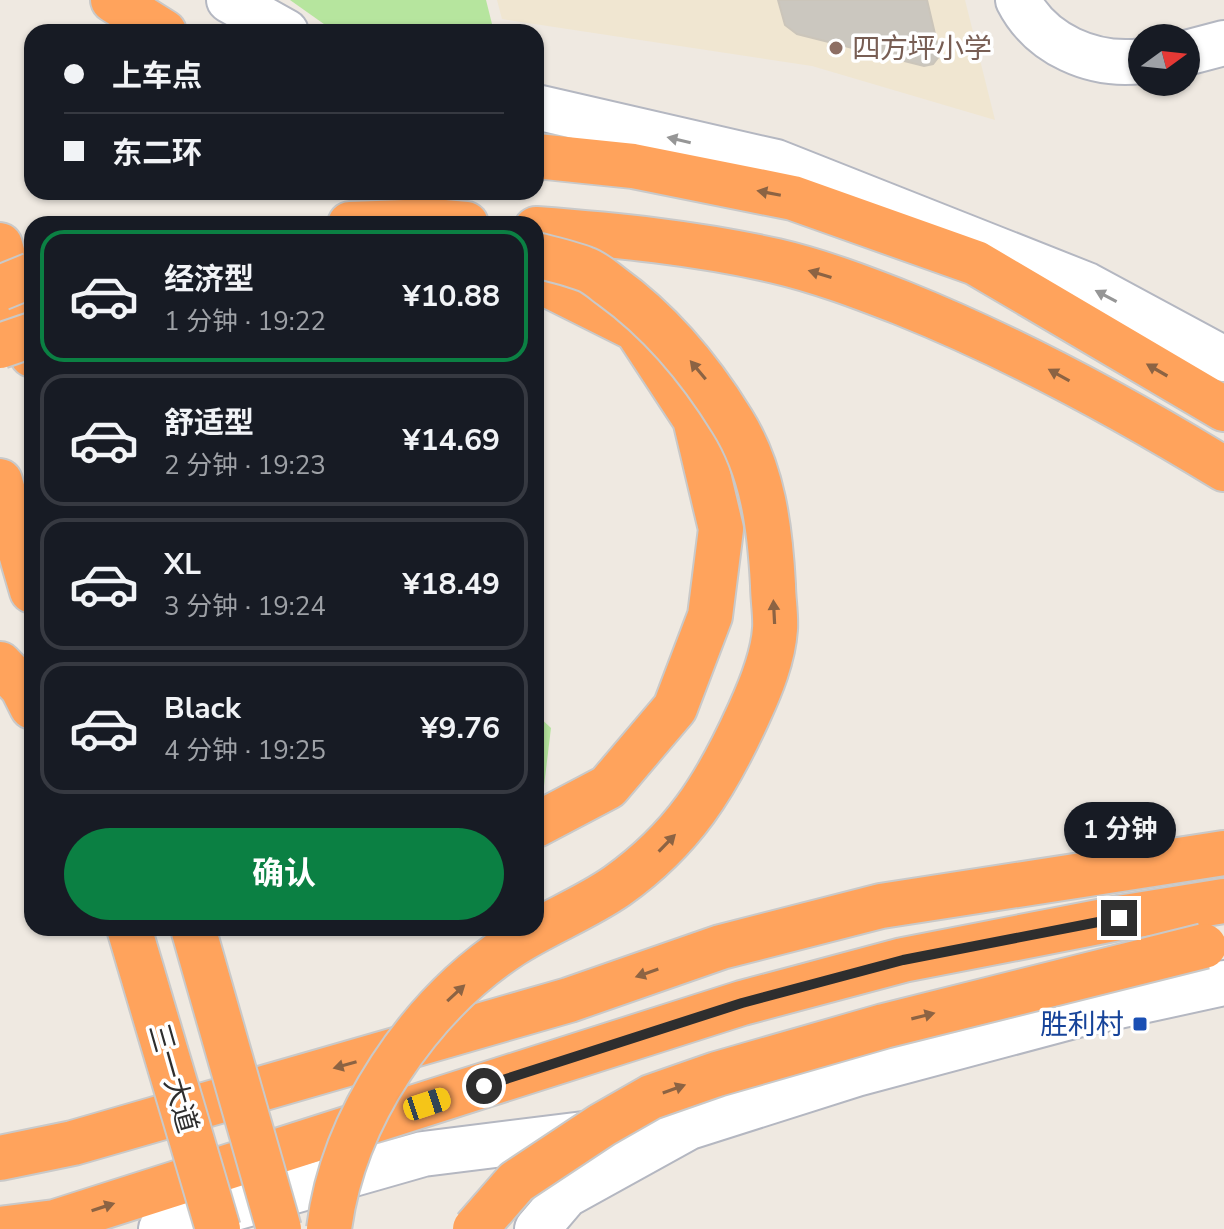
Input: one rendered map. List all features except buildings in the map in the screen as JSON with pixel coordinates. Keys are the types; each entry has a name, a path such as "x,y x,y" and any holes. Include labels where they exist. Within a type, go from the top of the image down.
{"highway":[{"path":"113,0 151,24"},
{"path":"544,157 633,166 793,198 976,263 1224,409"},
{"path":"544,230 637,237 776,261 850,283 948,322 1046,368 1164,432 1224,469"},
{"path":"0,245 24,328"},
{"path":"544,257 587,269 620,292 641,308 703,374 741,436 763,491 772,560 775,630 763,682 731,753 702,804 663,848 617,886 544,927"},
{"path":"0,288 24,278"},
{"path":"544,283 636,329 695,419 721,529 710,616 675,708 608,787 544,821"},
{"path":"0,346 24,338"},
{"path":"0,481 24,564"},
{"path":"0,664 24,691"},
{"path":"0,1158 73,1143 569,1000 721,947 881,906 1224,853"},
{"path":"0,1229 55,1222 742,1003 903,960 1224,901"},
{"name":"三一大道","path":"131,936 218,1229"},
{"path":"195,936 279,1229"},
{"path":"329,1229 343,1165 366,1108 393,1065 435,1012 512,945 528,936"},
{"path":"475,1229 516,1182 602,1125 651,1097 717,1074 884,1026 1217,957"}],"street":[{"path":"229,0 272,24"},
{"path":"1018,0 1038,29 1086,57 1128,63"},
{"path":"1200,49 1224,43"},
{"path":"544,109 776,162 1087,285 1224,359"},
{"path":"537,1229 566,1195 689,1127 929,1054 1077,1015 1217,957"},
{"path":"161,1229 423,1154 648,1125 689,1127"}],"shaded area":[{"name":"四方坪小学","path":"497,0 965,0 995,120 812,66 502,19"}],"green space":[{"path":"290,0 486,0 492,24 324,24"},
{"path":"544,721 551,728 544,786"}],"place":[{"name":"四方坪小学","path":"836,48"},
{"name":"胜利村","path":"1140,1024"}],"route":[{"path":"484,1086 742,1003 903,960 1119,918"}]}
